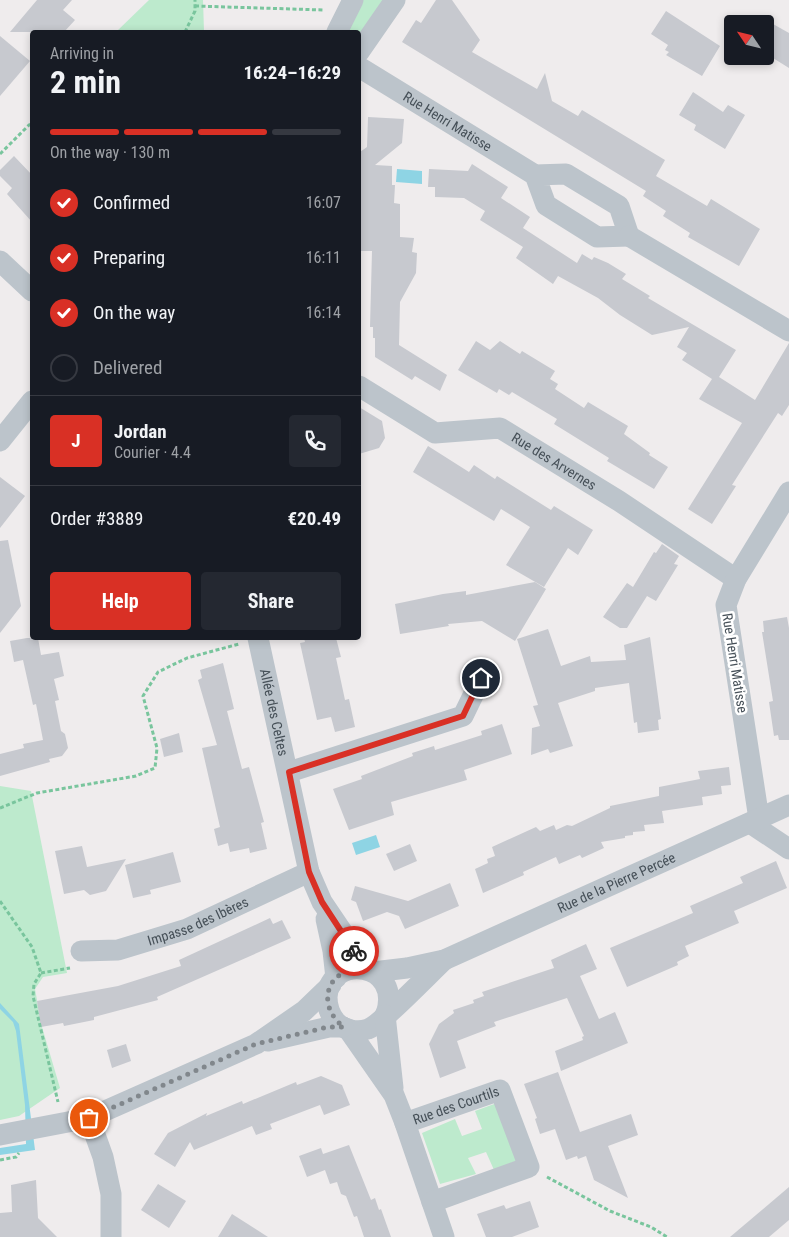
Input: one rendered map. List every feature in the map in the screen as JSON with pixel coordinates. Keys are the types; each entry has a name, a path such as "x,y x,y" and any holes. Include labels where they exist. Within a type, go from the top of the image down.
{"street":[{"path":"361,49 395,0"},
{"name":"Rue Henri Matisse","path":"361,68 535,176"},
{"path":"629,236 619,206 566,174 535,176 546,204 597,236 629,236 789,331"},
{"path":"0,261 30,289"},
{"name":"Rue des Arvernes","path":"361,387 435,433 500,428 620,501 736,579"},
{"path":"0,442 30,404"},
{"name":"Rue Henri Matisse","path":"754,821 726,605 736,579 789,492"},
{"name":"Allée des Celtes","path":"258,640 289,772 309,872 322,902 333,951 333,981"},
{"path":"289,772 463,716 481,678"},
{"name":"Rue de la Pierre Percée","path":"370,971 407,968 444,960 789,805"},
{"path":"754,821 789,849"},
{"name":"Impasse des Ibères","path":"81,951 118,950 187,929 309,872"},
{"name":"Allée des Celtes","path":"322,902 370,971"},
{"name":"Rue de la Pierre Percée","path":"386,1014 444,960"},
{"path":"0,1136 89,1118 256,1044 304,1011 333,981 350,969 370,971 381,978 389,995 386,1014 374,1027 357,1031 328,1027 256,1044"},
{"path":"333,981 327,995 330,1014 346,1028"},
{"name":"Rue des Courtils","path":"386,1014 387,1050 394,1095 444,1237"},
{"name":"Rue des Courtils","path":"346,1028 394,1095"},
{"name":"Rue des Courtils","path":"405,1123 500,1090 529,1167"},
{"path":"89,1118 103,1157 111,1194 111,1237"},
{"path":"432,1202 529,1167"}],"path":[{"path":"186,30 195,6 195,0"},
{"path":"195,6 327,10 345,17"},
{"path":"0,154 30,125"},
{"path":"0,808 37,794 136,776 154,768 157,748 143,696 158,672 187,658 251,640"},
{"path":"0,901 32,947 40,972 34,984 33,996 63,1122"},
{"path":"529,1167 610,1210 651,1227 667,1237"}],"green space":[{"path":"149,0 203,0 204,30 118,30"},
{"path":"357,0 384,0 361,32 361,30 343,30"},
{"path":"0,786 31,791 67,973 43,977 35,989 42,1027 60,1088 19,1116 0,1120"},
{"path":"497,1103 518,1160 494,1170 486,1152 468,1158 476,1174 440,1184 422,1133 455,1119 462,1136 482,1129 475,1111"}],"water":[{"path":"397,169 422,171 422,184 396,182"},
{"path":"376,835 380,847 356,855 352,843"},
{"path":"0,1003 19,1024 35,1150 0,1155 0,1148 26,1144 25,1105 16,1031 13,1022 0,1009"}],"building":[{"path":"37,0 72,0 63,10 75,20 66,30 10,32"},
{"path":"436,0 452,0 480,40 472,52 537,89 545,73 552,101 578,116 582,110 665,160 656,176 707,206 711,199 760,229 739,266 688,237 690,233 663,216 666,211 643,196 646,191 402,42 416,20 421,23"},
{"path":"666,11 720,46 702,76 666,55 669,52 665,50 668,45 651,34"},
{"path":"774,25 789,33 789,68 774,59"},
{"path":"0,36 30,61 0,96"},
{"path":"693,92 723,112 728,105 745,115 725,149 694,130 696,125 679,115"},
{"path":"368,117 404,119 402,143 375,165 392,166 392,185 395,185 394,203 400,204 400,237 414,238 412,252 417,253 416,273 400,302 399,345 447,375 440,391 415,376 412,380 375,357 375,338 373,338 373,327 370,327 372,251 361,251 361,151 367,147"},
{"path":"14,156 30,173 30,220 7,194 12,188 0,176 0,170"},
{"path":"472,164 508,187 501,198 530,217 523,228 577,263 582,254 592,260 594,257 608,263 626,274 622,279 650,296 648,298 736,350 719,377 755,400 789,343 789,405 782,416 778,413 732,485 736,486 712,524 688,509 742,423 699,399 712,379 682,360 687,353 677,347 689,327 652,335 620,315 598,298 558,276 553,284 516,258 523,247 480,220 485,211 464,198 435,197 435,187 428,187 429,169 468,171"},
{"path":"476,341 490,350 500,341 520,354 522,351 555,371 550,379 558,384 555,389 584,408 588,402 628,426 624,434 650,453 649,455 668,467 654,489 607,461 609,458 554,424 557,419 512,392 509,395 499,389 497,393 458,370"},
{"path":"361,408 382,421 385,438 379,448 361,453"},
{"path":"428,446 469,472 474,465 495,479 497,476 551,510 554,506 593,530 578,555 568,548 544,587 506,565 530,527 501,509 494,521 413,472"},
{"path":"0,477 25,496 0,528"},
{"path":"8,540 21,606 0,633 0,541"},
{"path":"662,544 679,556 674,564 678,565 656,601 647,596 627,628 620,628 603,617 627,583 633,587 654,552 656,553"},
{"path":"535,582 546,589 515,641 482,621 448,624 449,626 400,634 395,604 443,594 466,591 466,595"},
{"path":"787,617 789,628 789,740 779,740 778,735 774,736 769,702 773,701 762,632 764,632 763,621"},
{"path":"548,629 561,666 590,656 591,662 626,660 624,645 650,637 661,719 658,720 659,730 638,733 637,722 634,723 629,683 595,688 595,691 558,703 573,746 550,753 548,749 531,755 532,728 540,726 533,706 538,705 517,639"},
{"path":"30,638 30,640 38,640 41,655 59,652 64,676 54,679 59,700 55,701 61,731 65,734 68,748 62,756 49,759 50,762 0,776 0,754 24,748 23,744 43,740 36,704 33,705 23,660 14,662 10,641"},
{"path":"304,640 337,640 341,657 336,658 345,700 349,699 355,727 335,732 331,717 317,720 300,643 305,642"},
{"path":"223,663 234,709 227,711 242,769 249,767 264,822 261,823 267,849 250,853 249,848 230,852 228,843 218,846 214,829 220,827 202,748 217,745 198,680 202,678 200,670"},
{"path":"502,724 512,754 464,770 467,780 391,802 394,815 349,830 333,789 362,779 361,776 413,756 412,753 434,746 435,750 482,735 481,731"},
{"path":"179,733 183,752 164,757 160,739"},
{"path":"729,767 731,785 721,786 722,794 702,797 703,805 662,811 664,823 644,825 645,831 633,832 633,835 625,836 625,838 601,842 604,848 582,858 580,855 559,864 556,857 523,872 524,875 483,893 475,869 488,863 487,859 495,856 492,847 536,827 540,831 554,825 556,830 567,825 572,826 610,808 610,806 659,796 659,787 700,779 698,771"},
{"path":"410,844 417,861 394,871 386,854"},
{"path":"82,846 87,867 126,859 106,891 90,895 84,890 64,894 55,851"},
{"path":"173,852 181,882 150,890 151,894 133,898 125,865"},
{"path":"776,861 787,888 734,911 739,923 685,946 689,956 677,962 678,965 627,987 610,948 693,913 690,906 743,883 740,877"},
{"path":"450,883 459,906 405,929 399,916 387,912 363,921 356,902 351,900 355,886 408,901"},
{"path":"270,918 273,924 282,920 291,938 157,997 158,1000 94,1017 94,1020 64,1026 63,1023 41,1027 37,1001 118,986 181,966 179,960"},
{"path":"586,944 597,969 580,976 599,1019 615,1012 628,1043 561,1071 555,1051 583,1040 582,1037 584,1036 567,998 494,1022 496,1026 457,1041 466,1068 440,1078 429,1044 439,1024 454,1013 453,1010 474,1003 473,1000 484,996 482,992 554,968 551,960"},
{"path":"126,1044 131,1061 112,1068 107,1050"},
{"path":"558,1072 580,1132 631,1114 638,1135 608,1146 628,1198 594,1180 586,1156 578,1159 577,1156 566,1160 555,1129 540,1134 535,1119 537,1118 524,1084"},
{"path":"321,1076 342,1085 350,1105 324,1115 320,1105 270,1124 272,1129 256,1135 252,1126 194,1150 190,1142 175,1167 154,1154 168,1133 207,1113 206,1116 242,1101 243,1104 296,1082 297,1085"},
{"path":"349,1145 371,1200 375,1198 379,1210 381,1209 391,1237 364,1237 357,1216 354,1217 346,1196 341,1194 337,1182 330,1184 325,1170 307,1177 299,1156 321,1148 323,1154"},
{"path":"36,1180 38,1218 57,1237 0,1237 0,1213 12,1212 11,1185"},
{"path":"158,1184 186,1201 169,1228 141,1210"},
{"path":"789,1187 789,1220 769,1237 730,1237"},
{"path":"530,1201 539,1227 512,1237 486,1237 477,1214 504,1205 506,1209"},
{"path":"232,1214 268,1237 218,1237"}],"way so far":[{"path":"89,1118 256,1044 312,1030 344,1027 336,1022 330,1014 327,995 330,985 343,973 350,969 368,970 354,951"}],"route":[{"path":"354,951 322,902 309,872 289,772 463,716 481,678"}]}
